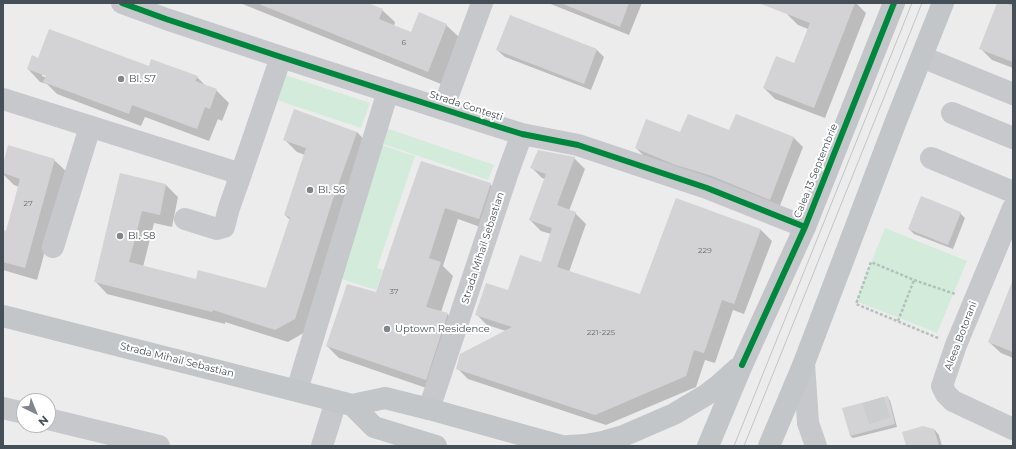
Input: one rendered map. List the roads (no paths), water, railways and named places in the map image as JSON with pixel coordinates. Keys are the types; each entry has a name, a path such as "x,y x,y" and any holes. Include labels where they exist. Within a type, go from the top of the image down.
{"main road":[{"name":"Calea 13 Septembrie","path":"708,446 742,365 805,227 894,3"},
{"path":"769,446 804,363 893,128 943,3"},
{"name":"Strada Mihail Sebastian","path":"3,316 344,403 385,398 562,446"},
{"path":"568,446 602,442 623,436 674,414 706,396 742,365"},
{"name":"Strada Mihail Sebastian","path":"344,403 374,427 436,446"}],"street":[{"name":"Strada Conțești","path":"122,3 169,11 281,57 522,134 578,145 707,188 805,227"},
{"path":"443,109 477,5"},
{"path":"185,219 217,229 224,227 240,174 281,57"},
{"path":"922,57 1013,94"},
{"path":"297,390 388,92"},
{"path":"3,99 240,174"},
{"path":"952,113 1013,138"},
{"path":"53,247 90,127"},
{"name":"Strada Mihail Sebastian","path":"429,409 522,134"},
{"path":"930,158 1013,192"},
{"name":"Aleea Botorani","path":"1013,208 956,345 942,386 946,394 953,402 1013,429"},
{"path":"804,363 808,423 816,446"},
{"path":"322,446 344,403"},
{"path":"3,408 16,411"},
{"path":"56,422 98,439 159,446"}],"tunnel":[{"path":"873,400 882,428"}],"tram line":[{"path":"734,446 912,3"},
{"path":"744,446 922,3"}],"place":[{"name":"Bl. S7","path":"121,79"},
{"name":"Bl. S6","path":"310,190"},
{"name":"Bl. S8","path":"120,236"},
{"name":"Uptown Residence","path":"387,329"}]}
